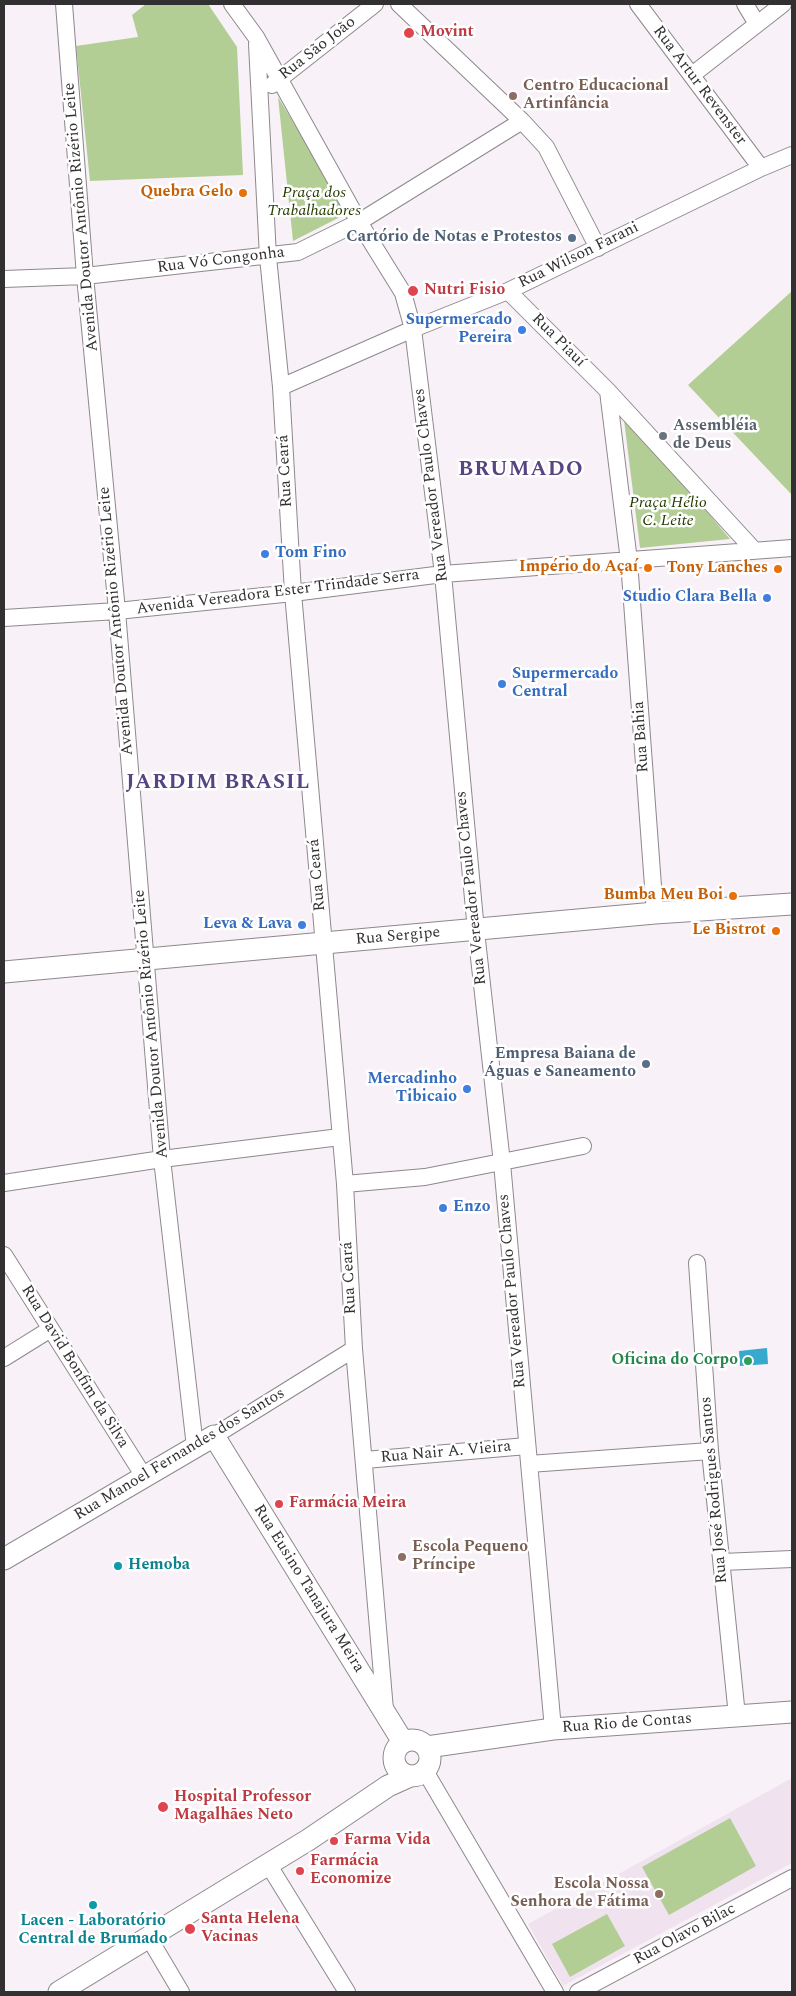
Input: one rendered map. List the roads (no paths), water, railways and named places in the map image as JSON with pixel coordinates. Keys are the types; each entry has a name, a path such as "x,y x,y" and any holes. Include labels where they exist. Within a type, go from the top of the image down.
{"street":[{"name":"Avenida Doutor Antônio Rizério Leite","path":"64,4 85,276 117,611 147,958 162,1159 195,1447"},
{"name":"Rua Vereador Paulo Chaves","path":"232,4 256,37 359,222 403,293 413,329 443,574 476,931 502,1163 553,1729"},
{"name":"Rua São João","path":"261,95 375,4"},
{"path":"399,4 522,121 546,147 598,248"},
{"name":"Rua Artur Revenster","path":"638,4 761,168"},
{"path":"744,4 758,24"},
{"path":"692,75 783,4"},
{"name":"Rua Ceará","path":"256,37 261,95 268,257 281,388 293,593 345,1184 354,1349 365,1460 385,1712"},
{"name":"Rua Vó Congonha","path":"4,279 85,276 268,257 298,252 359,222 522,121"},
{"name":"Rua Wilson Farani","path":"281,388 413,329 508,291 761,168 792,155"},
{"name":"Rua Piauí","path":"508,291 608,391"},
{"path":"608,391 754,550"},
{"path":"608,391 630,561"},
{"name":"Avenida Vereadora Ester Trindade Serra","path":"4,618 117,611 293,593 443,574 792,548"},
{"name":"Rua Bahia","path":"630,561 655,913"},
{"name":"Rua Sergipe","path":"4,972 147,958 476,931 655,913 792,904"},
{"path":"4,1183 162,1159 340,1137"},
{"path":"345,1184 425,1177 583,1146"},
{"name":"Rua David Bonfim da Silva","path":"4,1255 49,1330 144,1478"},
{"name":"Rua José Rodrigues Santos","path":"697,1263 710,1451 737,1716"},
{"path":"4,1358 49,1330"},
{"name":"Rua Manoel Fernandes dos Santos","path":"4,1559 214,1436 354,1349"},
{"name":"Rua Eusino Tanajura Meira","path":"214,1436 402,1742"},
{"name":"Rua Nair A. Vieira","path":"365,1460 527,1446"},
{"path":"529,1464 710,1451"},
{"path":"722,1562 792,1559"},
{"name":"Rua Rio de Contas","path":"427,1747 553,1729 792,1712"},
{"path":"59,1992 268,1864 409,1771 429,1766 427,1747 413,1739 402,1742 394,1751 409,1771 555,1992"},
{"name":"Rua Rio de Contas","path":"409,1771 463,1742"},
{"path":"268,1864 347,1992"},
{"name":"Rua Olavo Bilac","path":"578,1992 792,1878"},
{"path":"149,1938 181,1992"}],"water":[{"path":"767,1348 768,1364 740,1366 739,1351"}],"place":[{"name":"Movint","path":"409,33"},
{"name":"Centro Educacional Artinfância","path":"513,96"},
{"name":"Quebra Gelo","path":"243,193"},
{"name":"Cartório de Notas e Protestos","path":"572,238"},
{"name":"Nutri Fisio","path":"413,291"},
{"name":"Supermercado Pereira","path":"522,330"},
{"name":"Assembléia de Deus","path":"663,436"},
{"name":"Tom Fino","path":"265,554"},
{"name":"Império do Açaí","path":"648,568"},
{"name":"Tony Lanches","path":"778,569"},
{"name":"Studio Clara Bella","path":"767,598"},
{"name":"Supermercado Central","path":"502,684"},
{"name":"Bumba Meu Boi","path":"733,896"},
{"name":"Leva & Lava","path":"302,925"},
{"name":"Le Bistrot","path":"776,931"},
{"name":"Empresa Baiana de Águas e Saneamento","path":"646,1064"},
{"name":"Mercadinho Tibicaio","path":"467,1089"},
{"name":"Enzo","path":"443,1208"},
{"name":"Oficina do Corpo","path":"748,1361"},
{"name":"Farmácia Meira","path":"279,1504"},
{"name":"Escola Pequeno Príncipe","path":"402,1557"},
{"name":"Hemoba","path":"118,1566"},
{"name":"Hospital Professor Magalhães Neto","path":"163,1807"},
{"name":"Farma Vida","path":"334,1841"},
{"name":"Farmácia Economize","path":"300,1871"},
{"name":"Escola Nossa Senhora de Fátima","path":"659,1894"},
{"name":"Lacen - Laboratório Central de Brumado","path":"93,1905"},
{"name":"Santa Helena Vacinas","path":"190,1929"}],"district":[{"name":"BRUMADO","path":"521,471"},
{"name":"JARDIM BRASIL","path":"218,784"}],"park label":[{"name":"Praça dos Trabalhadores","path":"314,203"},
{"name":"Praça Hélio C. Leite","path":"668,513"}]}
